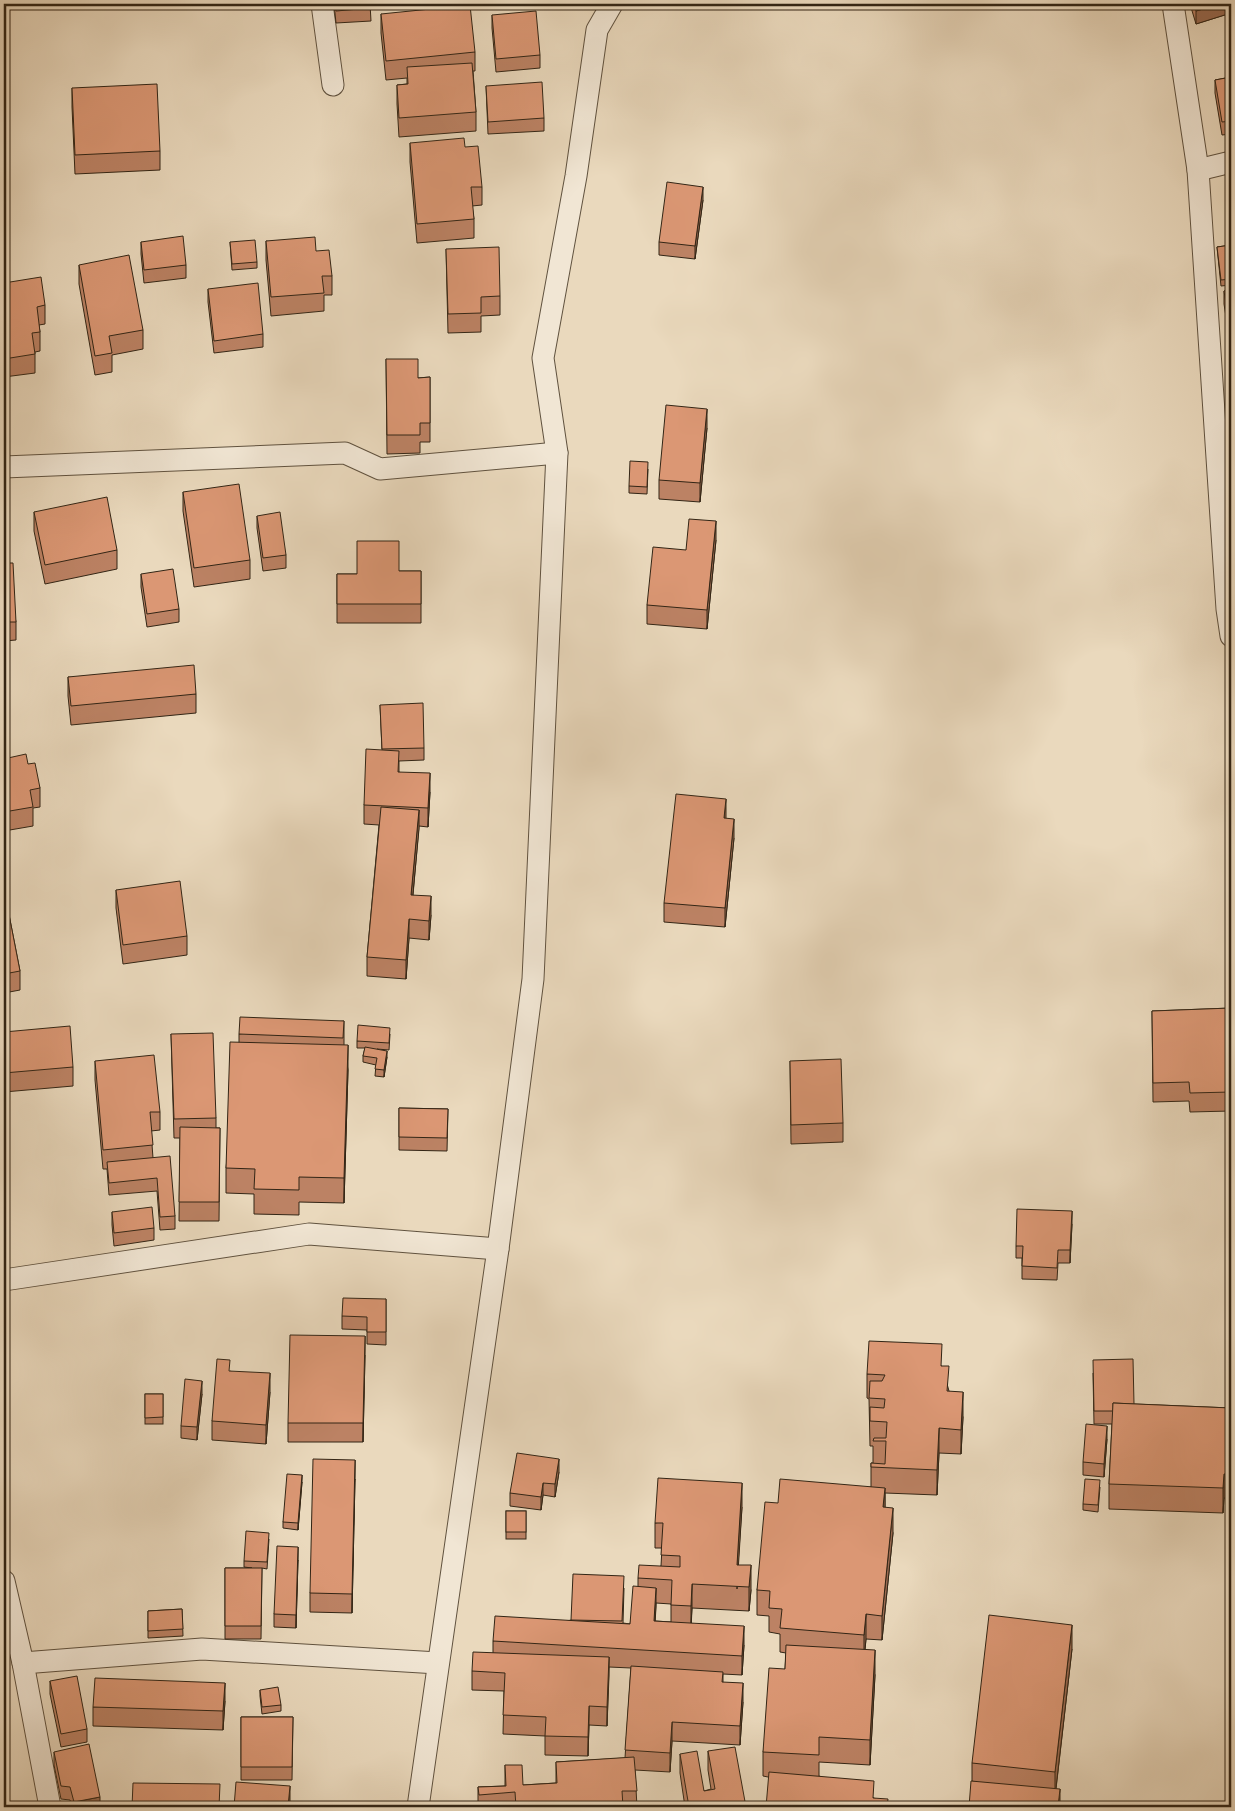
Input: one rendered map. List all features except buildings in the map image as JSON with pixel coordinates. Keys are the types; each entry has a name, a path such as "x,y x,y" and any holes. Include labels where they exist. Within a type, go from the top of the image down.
{"street":[{"path":"322,4 333,85"},
{"path":"418,1807 498,1249 533,979 557,453 543,358 576,176 597,30 612,4"},
{"path":"1173,4 1198,170 1223,420 1226,609 1231,636"},
{"path":"1198,170 1231,162"},
{"path":"4,467 345,453 380,469 557,453"},
{"path":"4,1280 309,1234 498,1249"},
{"path":"4,1581 23,1663 50,1807"},
{"path":"23,1663 202,1649 438,1662"}]}
